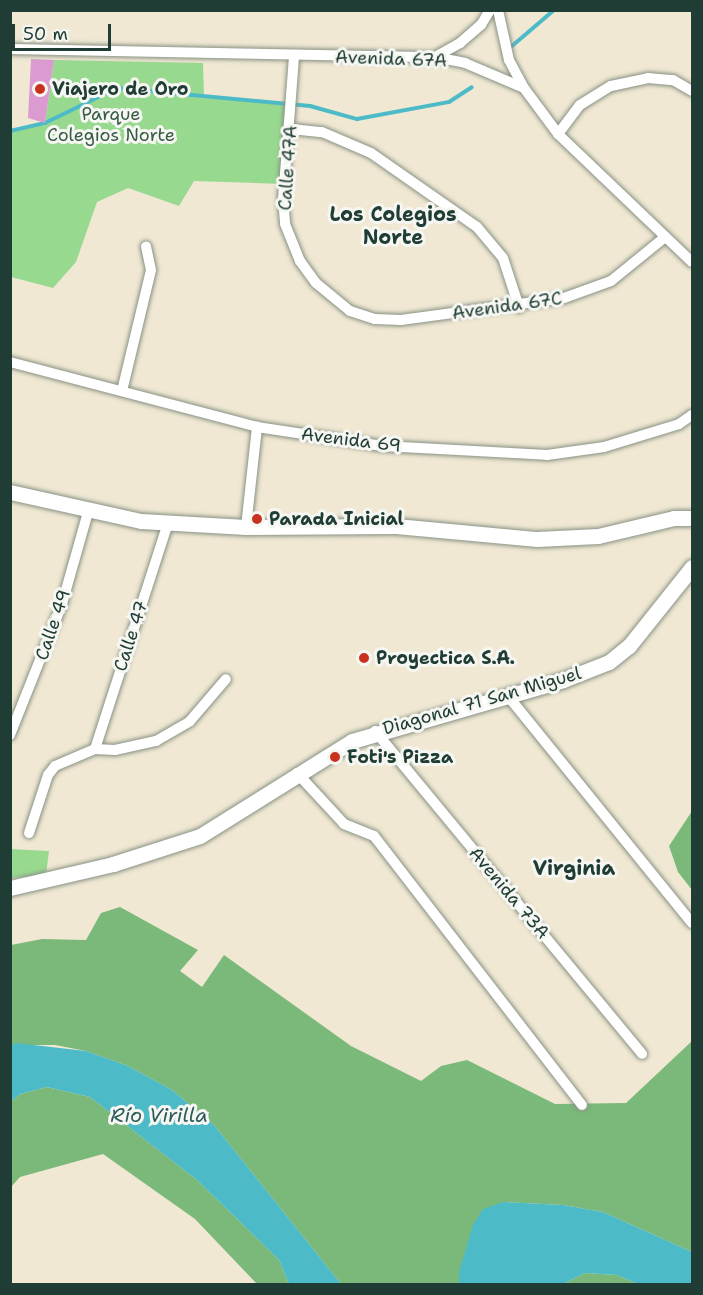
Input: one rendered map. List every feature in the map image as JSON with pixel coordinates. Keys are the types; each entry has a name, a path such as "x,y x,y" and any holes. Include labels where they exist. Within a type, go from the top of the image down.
{"main road":[{"path":"10,492 88,512 168,523 246,527 396,526 567,540 691,517"},
{"name":"Diagonal 71 San Miguel","path":"10,888 103,866 200,836 297,773 375,732 508,696 609,662 629,645 693,567"}],"street":[{"path":"435,57 460,43 490,10"},
{"path":"498,10 509,60 524,88 558,134 693,262"},
{"name":"Avenida 67A","path":"10,49 294,57 435,57 465,63 524,88"},
{"name":"Calle 47A","path":"294,57 291,129 283,199 285,224 300,261 334,300"},
{"path":"558,134 588,100 611,86 648,78 673,80 693,91"},
{"path":"291,129 322,132 371,153 477,227 503,258 519,307"},
{"name":"Avenida 67C","path":"334,300 375,319 401,320 519,307 588,292 638,262 665,237"},
{"path":"122,391 152,270 146,247"},
{"name":"Avenida 69","path":"10,362 256,427 383,446 547,455 604,447 679,424 693,415"},
{"path":"246,527 256,427"},
{"name":"Calle 49","path":"10,735 62,604 88,512"},
{"name":"Calle 47","path":"95,749 168,523"},
{"path":"29,833 48,775 55,766 95,749 116,750 156,741 190,721 226,679"},
{"path":"508,696 693,923"},
{"name":"Avenida 73A","path":"375,732 642,1054"},
{"path":"297,773 344,824 374,836 582,1105"}],"green space":[{"name":"Parque Colegios Norte","path":"54,60 203,63 204,96 289,103 284,184 194,181 179,206 128,188 97,202 76,262 53,288 11,277 11,131 45,122"},
{"path":"692,811 692,890 678,872 669,846"},
{"path":"10,849 49,851 46,875 11,878"},
{"path":"120,907 198,950 180,971 202,987 224,955 351,1046 421,1081 441,1066 467,1060 555,1104 626,1103 692,1041 692,1252 603,1212 563,1205 503,1202 459,1272 459,1284 341,1284 214,1125 172,1090 128,1066 86,1051 55,1045 11,1045 11,945 42,939 86,940 101,913"},
{"path":"47,1087 90,1097 197,1180 279,1260 289,1284 257,1284 195,1219 103,1154 20,1177 11,1187 11,1102 20,1094"},
{"path":"585,1273 617,1275 638,1284 563,1284"}],"water":[{"name":"Río Virilla","path":"16,1043 86,1051 128,1066 172,1090 214,1125 341,1284 289,1284 279,1260 197,1180 90,1097 47,1087 20,1094 11,1102 11,1045"},
{"path":"503,1202 563,1205 603,1212 692,1252 692,1284 638,1284 617,1275 585,1273 563,1284 459,1284 459,1272 473,1225 483,1209"}],"building":[{"name":"Viajero de Oro","path":"31,59 54,60 45,123 28,118"}],"waterway":[{"path":"512,46 554,10"},
{"path":"10,131 45,123 117,88 310,106 357,119 449,102 472,87"}],"place":[{"name":"Viajero de Oro","path":"40,89"},
{"name":"Parada Inicial","path":"257,519"},
{"name":"Proyectica S.A.","path":"364,658"},
{"name":"Foti's Pizza","path":"335,757"}],"district":[{"name":"Los Colegios Norte","path":"393,226"},
{"name":"Virginia","path":"574,868"}]}
